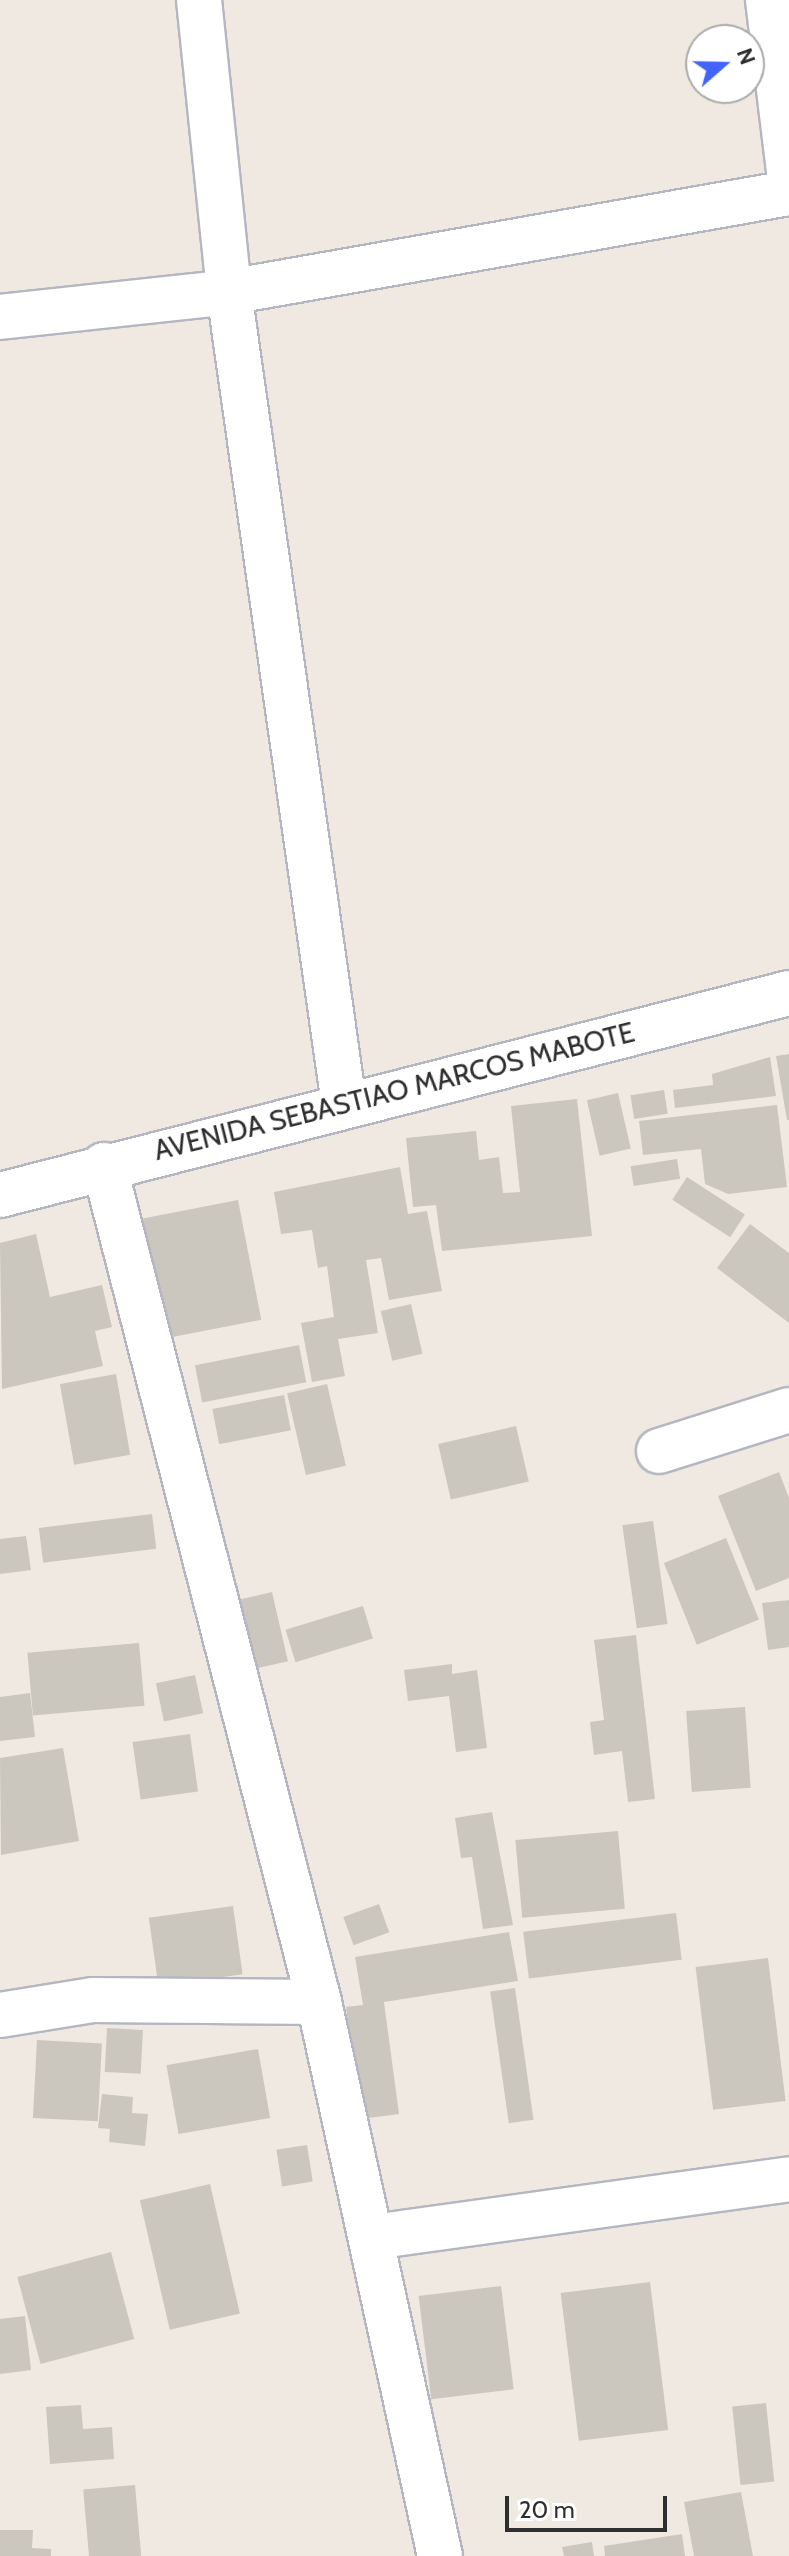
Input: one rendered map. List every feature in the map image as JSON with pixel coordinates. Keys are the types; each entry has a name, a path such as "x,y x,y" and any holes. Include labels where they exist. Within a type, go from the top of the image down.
{"street":[{"path":"199,0 229,292 344,1104"},
{"path":"768,0 789,171"},
{"path":"0,317 229,292 789,193"},
{"name":"AVENIDA SEBASTIAO MARCOS MABOTE","path":"0,1195 104,1165 789,993"},
{"path":"104,1165 319,2002 373,2237 440,2556"},
{"path":"659,1451 789,1410"},
{"path":"0,2015 106,1999 319,2002"},
{"path":"373,2237 789,2179"}],"building":[{"path":"789,1054 789,1120 787,1120 776,1056"},
{"path":"770,1057 776,1096 675,1108 673,1090 713,1085 712,1074"},
{"path":"664,1090 668,1114 634,1119 630,1095"},
{"path":"618,1093 631,1149 600,1156 587,1100"},
{"path":"577,1099 592,1236 442,1251 436,1205 413,1207 406,1138 476,1131 479,1160 499,1157 503,1193 520,1192 511,1106"},
{"path":"777,1105 787,1187 728,1194 705,1184 701,1149 643,1155 639,1121"},
{"path":"677,1159 680,1179 634,1186 631,1166"},
{"path":"400,1167 408,1214 427,1211 442,1291 389,1300 381,1258 366,1260 378,1333 338,1339 345,1376 312,1382 301,1323 334,1317 327,1266 318,1268 312,1230 281,1234 274,1192"},
{"path":"687,1177 745,1215 730,1237 672,1200"},
{"path":"238,1200 261,1320 166,1338 143,1219"},
{"path":"750,1224 789,1253 789,1323 717,1268"},
{"path":"36,1234 50,1297 102,1285 112,1327 95,1331 103,1366 2,1389 0,1243"},
{"path":"411,1304 422,1354 392,1361 381,1311"},
{"path":"299,1345 306,1382 202,1403 195,1365"},
{"path":"116,1374 130,1455 74,1465 60,1384"},
{"path":"327,1384 346,1466 306,1475 287,1393"},
{"path":"284,1395 291,1430 219,1444 212,1409"},
{"path":"516,1426 529,1482 451,1500 438,1444"},
{"path":"779,1472 789,1498 789,1578 756,1591 718,1496"},
{"path":"152,1514 156,1549 43,1563 39,1528"},
{"path":"653,1521 667,1624 637,1628 622,1525"},
{"path":"26,1536 31,1570 0,1574 0,1539"},
{"path":"726,1538 759,1620 697,1645 664,1563"},
{"path":"272,1592 288,1661 249,1670 233,1601"},
{"path":"789,1600 789,1647 768,1650 762,1603"},
{"path":"363,1606 373,1639 295,1662 286,1630"},
{"path":"636,1635 655,1799 628,1802 622,1751 594,1755 590,1722 604,1720 594,1640"},
{"path":"139,1643 144,1706 33,1716 27,1653"},
{"path":"452,1664 452,1674 477,1670 487,1748 456,1752 449,1696 408,1701 404,1670"},
{"path":"195,1675 203,1713 164,1721 156,1683"},
{"path":"30,1693 35,1737 0,1741 0,1697"},
{"path":"745,1707 751,1788 692,1792 686,1711"},
{"path":"190,1734 198,1791 141,1800 133,1742"},
{"path":"63,1748 79,1841 1,1855 0,1758"},
{"path":"492,1812 513,1925 483,1929 472,1857 461,1858 455,1818"},
{"path":"618,1831 625,1909 522,1918 515,1840"},
{"path":"379,1904 389,1932 354,1945 343,1917"},
{"path":"233,1906 243,1974 158,1986 149,1918"},
{"path":"676,1913 682,1960 529,1978 523,1932"},
{"path":"509,1932 518,1981 384,2002 399,2114 361,2119 346,2007 363,2005 355,1957"},
{"path":"768,1958 786,2101 713,2110 696,1967"},
{"path":"515,1988 534,2120 509,2123 490,1991"},
{"path":"107,2028 143,2030 141,2074 105,2072"},
{"path":"37,2040 102,2043 98,2121 33,2118"},
{"path":"258,2049 270,2118 179,2134 166,2065"},
{"path":"102,2094 133,2097 132,2113 148,2114 145,2146 109,2142 110,2129 98,2128"},
{"path":"307,2145 313,2182 282,2186 276,2150"},
{"path":"210,2184 240,2314 170,2330 140,2200"},
{"path":"111,2252 134,2339 41,2364 17,2277"},
{"path":"650,2282 668,2430 579,2441 561,2293"},
{"path":"501,2286 514,2389 431,2399 419,2296"},
{"path":"25,2316 31,2370 0,2374 0,2319"},
{"path":"766,2403 774,2482 740,2485 732,2407"},
{"path":"81,2405 83,2429 112,2427 114,2459 50,2464 46,2407"},
{"path":"135,2485 141,2556 89,2556 83,2490"},
{"path":"741,2492 753,2556 694,2556 684,2502"},
{"path":"0,2530 33,2530 32,2548 51,2549 51,2556 0,2556"},
{"path":"682,2534 685,2556 605,2556 604,2546"},
{"path":"592,2542 594,2556 564,2556 562,2547"}]}
